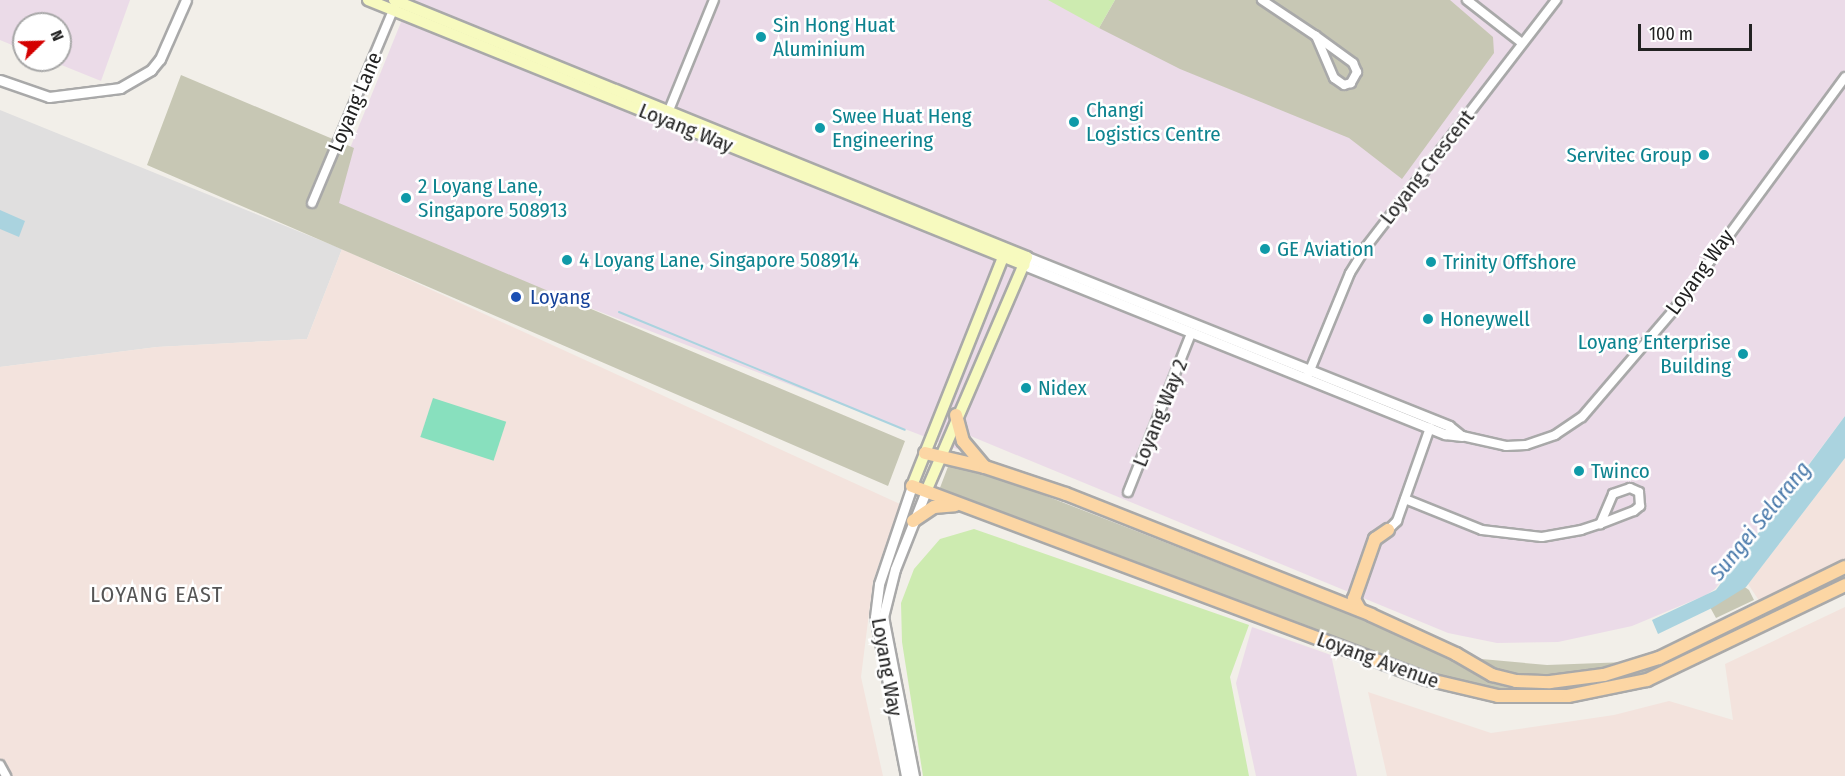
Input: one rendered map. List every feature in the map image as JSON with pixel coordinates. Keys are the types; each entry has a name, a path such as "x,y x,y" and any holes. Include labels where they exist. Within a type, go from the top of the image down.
{"main road":[{"name":"Loyang Way","path":"368,0 396,3 667,116 1026,261 956,415 926,491"},
{"name":"Loyang Way","path":"912,486 1005,252"},
{"path":"956,415 963,441 985,467"},
{"name":"Loyang Avenue","path":"925,453 985,467 1066,494 1360,610 1456,654 1492,675 1550,682 1604,675 1659,658 1845,567"},
{"name":"Loyang Avenue","path":"912,486 1426,679 1498,696 1568,696 1647,680 1845,585"},
{"path":"914,522 934,507 962,506"},
{"path":"1360,610 1354,599 1376,539 1388,530"}],"street":[{"path":"0,80 32,93 119,84 140,72 166,46 186,0"},
{"path":"667,116 714,0"},
{"path":"1262,0 1316,36 1353,63 1357,72 1351,83 1344,85 1334,78 1316,36"},
{"path":"1467,0 1522,43"},
{"name":"Loyang Crescent","path":"1308,375 1350,273 1366,247 1556,0"},
{"name":"Loyang Lane","path":"312,203 396,3"},
{"name":"Loyang Way","path":"1026,261 1189,322 1430,428 1506,446 1526,445 1570,427 1588,411 1677,306 1845,77"},
{"name":"Loyang Way","path":"1026,261 1191,334 1444,424 1462,436"},
{"path":"1189,322 1191,334"},
{"name":"Loyang Way 2","path":"1128,492 1191,334"},
{"path":"1388,530 1397,521 1430,428 1425,417"},
{"path":"1430,428 1444,424"},
{"name":"Loyang Way","path":"906,776 875,617 879,584 912,486"},
{"path":"1405,499 1458,522 1503,533 1542,537 1600,524 1638,508 1641,501 1638,492 1630,488 1613,494 1600,524"},
{"name":"Loyang Way","path":"914,776 883,616 926,491"},
{"path":"0,765 6,776"}],"shaded area":[{"path":"0,0 130,0 101,81 72,69 72,12 12,12 12,45 0,40"},
{"path":"410,0 1845,0 1845,416 1715,589 1706,595 1632,626 1558,642 1497,643 1448,633 968,435 962,451 338,211 331,195"},
{"path":"1115,0 1450,0 1493,37 1494,53 1402,179 1349,138 1180,69 1099,28"},
{"path":"181,75 354,148 339,203 905,441 888,486 147,165"},
{"path":"0,110 342,249 307,339 157,347 0,367"},
{"path":"342,249 900,504 873,581 861,677 883,776 10,776 0,758 0,367 157,347 307,339"},
{"path":"1845,458 1845,561 1760,602 1748,584"},
{"path":"949,464 1013,483 1459,657 1547,665 1654,661 1648,675 1554,693 1495,690 1411,669 1075,540 938,493"},
{"path":"1729,576 1749,590 1754,600 1716,618 1705,598 1719,592"},
{"path":"1845,607 1845,776 1387,776 1368,692 1491,733 1614,715 1669,701 1733,720 1725,664"},
{"path":"1252,627 1331,655 1357,776 1256,776 1236,683"}],"green space":[{"path":"1048,0 1115,0 1099,28"},
{"path":"433,398 506,422 494,461 420,437"},
{"path":"974,529 1249,625 1230,677 1249,776 923,776 902,642 901,603 914,569 940,539"}],"water":[{"path":"0,210 25,221 19,237 0,229"},
{"path":"1845,416 1845,458 1746,587 1712,608 1658,634 1652,620 1716,590"}],"waterway":[{"path":"619,312 905,430"}],"place":[{"name":"Sin Hong Huat Aluminium","path":"761,37"},
{"name":"Changi Logistics Centre","path":"1074,122"},
{"name":"Swee Huat Heng Engineering","path":"820,128"},
{"name":"Servitec Group","path":"1704,155"},
{"name":"2 Loyang Lane, Singapore 508913","path":"406,198"},
{"name":"GE Aviation","path":"1265,249"},
{"name":"4 Loyang Lane, Singapore 508914","path":"567,260"},
{"name":"Trinity Offshore","path":"1431,262"},
{"name":"Loyang","path":"516,297"},
{"name":"Honeywell","path":"1428,319"},
{"name":"Loyang Enterprise Building","path":"1743,354"},
{"name":"Nidex","path":"1026,388"},
{"name":"Twinco","path":"1579,471"}],"district":[{"name":"LOYANG EAST","path":"157,595"}],"water label":[{"name":"Sungei Selarang","path":"1760,521"}]}
